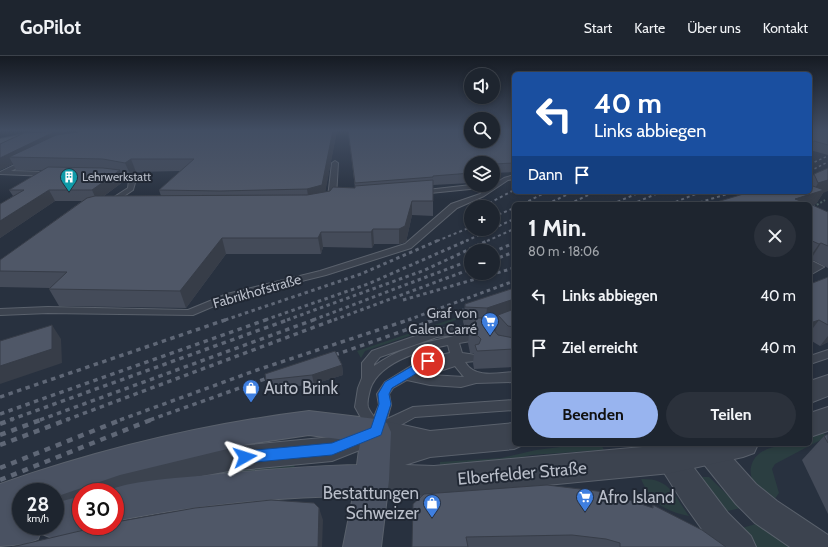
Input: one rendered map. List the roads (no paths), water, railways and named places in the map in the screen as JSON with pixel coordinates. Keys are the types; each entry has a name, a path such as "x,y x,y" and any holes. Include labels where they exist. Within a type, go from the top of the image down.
{"main road":[{"path":"50,483 120,461 248,431 309,423 376,432 372,480 362,547"},
{"path":"124,502 152,497 302,481 372,480"}],"street":[{"path":"812,391 828,385"},
{"path":"812,425 828,419"},
{"path":"64,495 101,484 168,469 229,459 332,449 376,432 430,444"},
{"path":"372,480 384,461 404,450 430,444 512,436"},
{"name":"Elberfelder Straße","path":"372,480 434,481 672,451 725,446"},
{"path":"707,448 746,494 766,512 818,547"},
{"path":"672,451 694,494 717,524 740,547"}],"lane":[{"path":"34,157 2,174 55,174"},
{"path":"333,199 335,163"},
{"path":"100,175 133,179 131,189 105,206 123,206"},
{"name":"Fabrikhofstraße","path":"500,183 512,178"},
{"path":"410,193 464,188"},
{"name":"Fabrikhofstraße","path":"0,312 48,310 189,313 230,296 323,273 408,246 454,206 486,192"},
{"path":"812,264 819,267 812,271"},
{"path":"368,378 386,363 403,354 452,340 466,334 486,330 512,321"},
{"path":"486,330 493,341"},
{"path":"376,432 361,407 368,378 368,363 376,354 436,332 466,334"},
{"path":"452,340 460,368 464,373 476,378"},
{"path":"812,359 828,354"},
{"path":"376,432 385,404 383,394 388,385 420,367 434,369 440,368 449,366 458,359 472,358"},
{"path":"406,375 430,380 461,382 476,378 512,377"},
{"path":"376,432 413,412 512,405"}],"railway":[{"path":"812,163 828,156"},
{"path":"812,170 828,162"},
{"path":"495,200 512,191"},
{"path":"527,202 542,194"},
{"path":"551,202 569,194"},
{"path":"573,202 591,194"},
{"path":"617,202 636,194"},
{"path":"637,202 656,194"},
{"path":"675,202 696,194"},
{"path":"701,202 727,194"},
{"path":"500,214 512,209"},
{"path":"466,241 512,220"},
{"path":"437,241 464,230"},
{"path":"487,241 512,230"},
{"path":"225,320 361,274 439,240"},
{"path":"265,320 368,284 468,240"},
{"path":"287,320 425,270 489,240"},
{"path":"500,249 512,244"},
{"path":"500,257 512,253"},
{"path":"313,320 464,263"},
{"path":"403,300 512,269"},
{"path":"334,320 464,272"},
{"path":"408,320 512,282"},
{"path":"434,320 475,306"},
{"path":"0,397 228,319"},
{"path":"0,414 268,319"},
{"path":"10,420 290,319"},
{"path":"40,420 316,319"},
{"path":"66,420 336,319"},
{"path":"326,358 437,319"},
{"path":"120,420 257,370 408,320"},
{"path":"150,420 276,375"},
{"path":"0,424 13,419"},
{"path":"0,435 43,419"},
{"path":"0,445 69,419"},
{"path":"0,468 123,419"},
{"path":"0,480 153,419"}],"place":[{"name":"Lehrwerkstatt","path":"69,192"},
{"name":"Graf von Galen Carré","path":"490,336"},
{"name":"Auto Brink","path":"251,403"},
{"name":"Afro Island","path":"585,512"},
{"name":"Bestattungen Schweizer","path":"432,518"}]}
